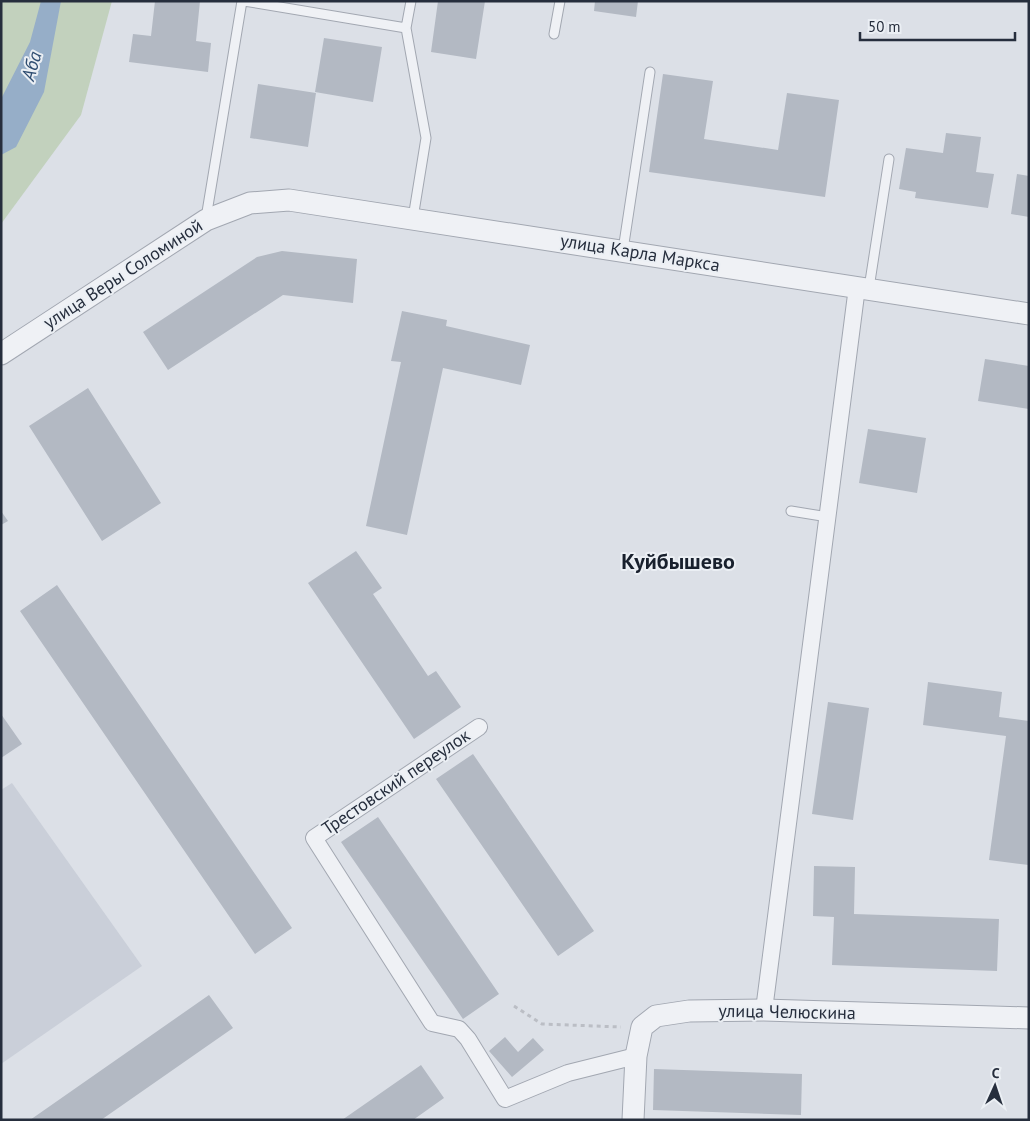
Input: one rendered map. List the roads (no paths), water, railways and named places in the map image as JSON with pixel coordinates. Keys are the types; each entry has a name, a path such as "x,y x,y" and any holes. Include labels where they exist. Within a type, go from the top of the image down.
{"street":[{"name":"улица Карла Маркса","path":"250,202 289,200 1029,314"},
{"name":"улица Веры Соломиной","path":"1,354 206,220 250,202"},
{"path":"764,1010 828,517 863,288"},
{"name":"Трестовский переулок","path":"479,727 314,838 432,1023 459,1029 468,1039 505,1099 568,1073 636,1056"},
{"name":"улица Челюскина","path":"636,1056 642,1027 656,1016 689,1011 764,1010 1029,1018"},
{"path":"633,1120 636,1056"}],"lane":[{"path":"206,220 243,1 406,28"},
{"path":"411,1 406,28 426,138 413,218"},
{"path":"554,34 560,1"},
{"path":"623,250 650,72"},
{"path":"863,288 889,159"},
{"path":"791,511 828,517"}],"water":[{"name":"Аба","path":"41,1 61,1 44,92 16,147 1,155 1,99 30,42"}],"district":[{"name":"Куйбышево","path":"678,561"}]}
